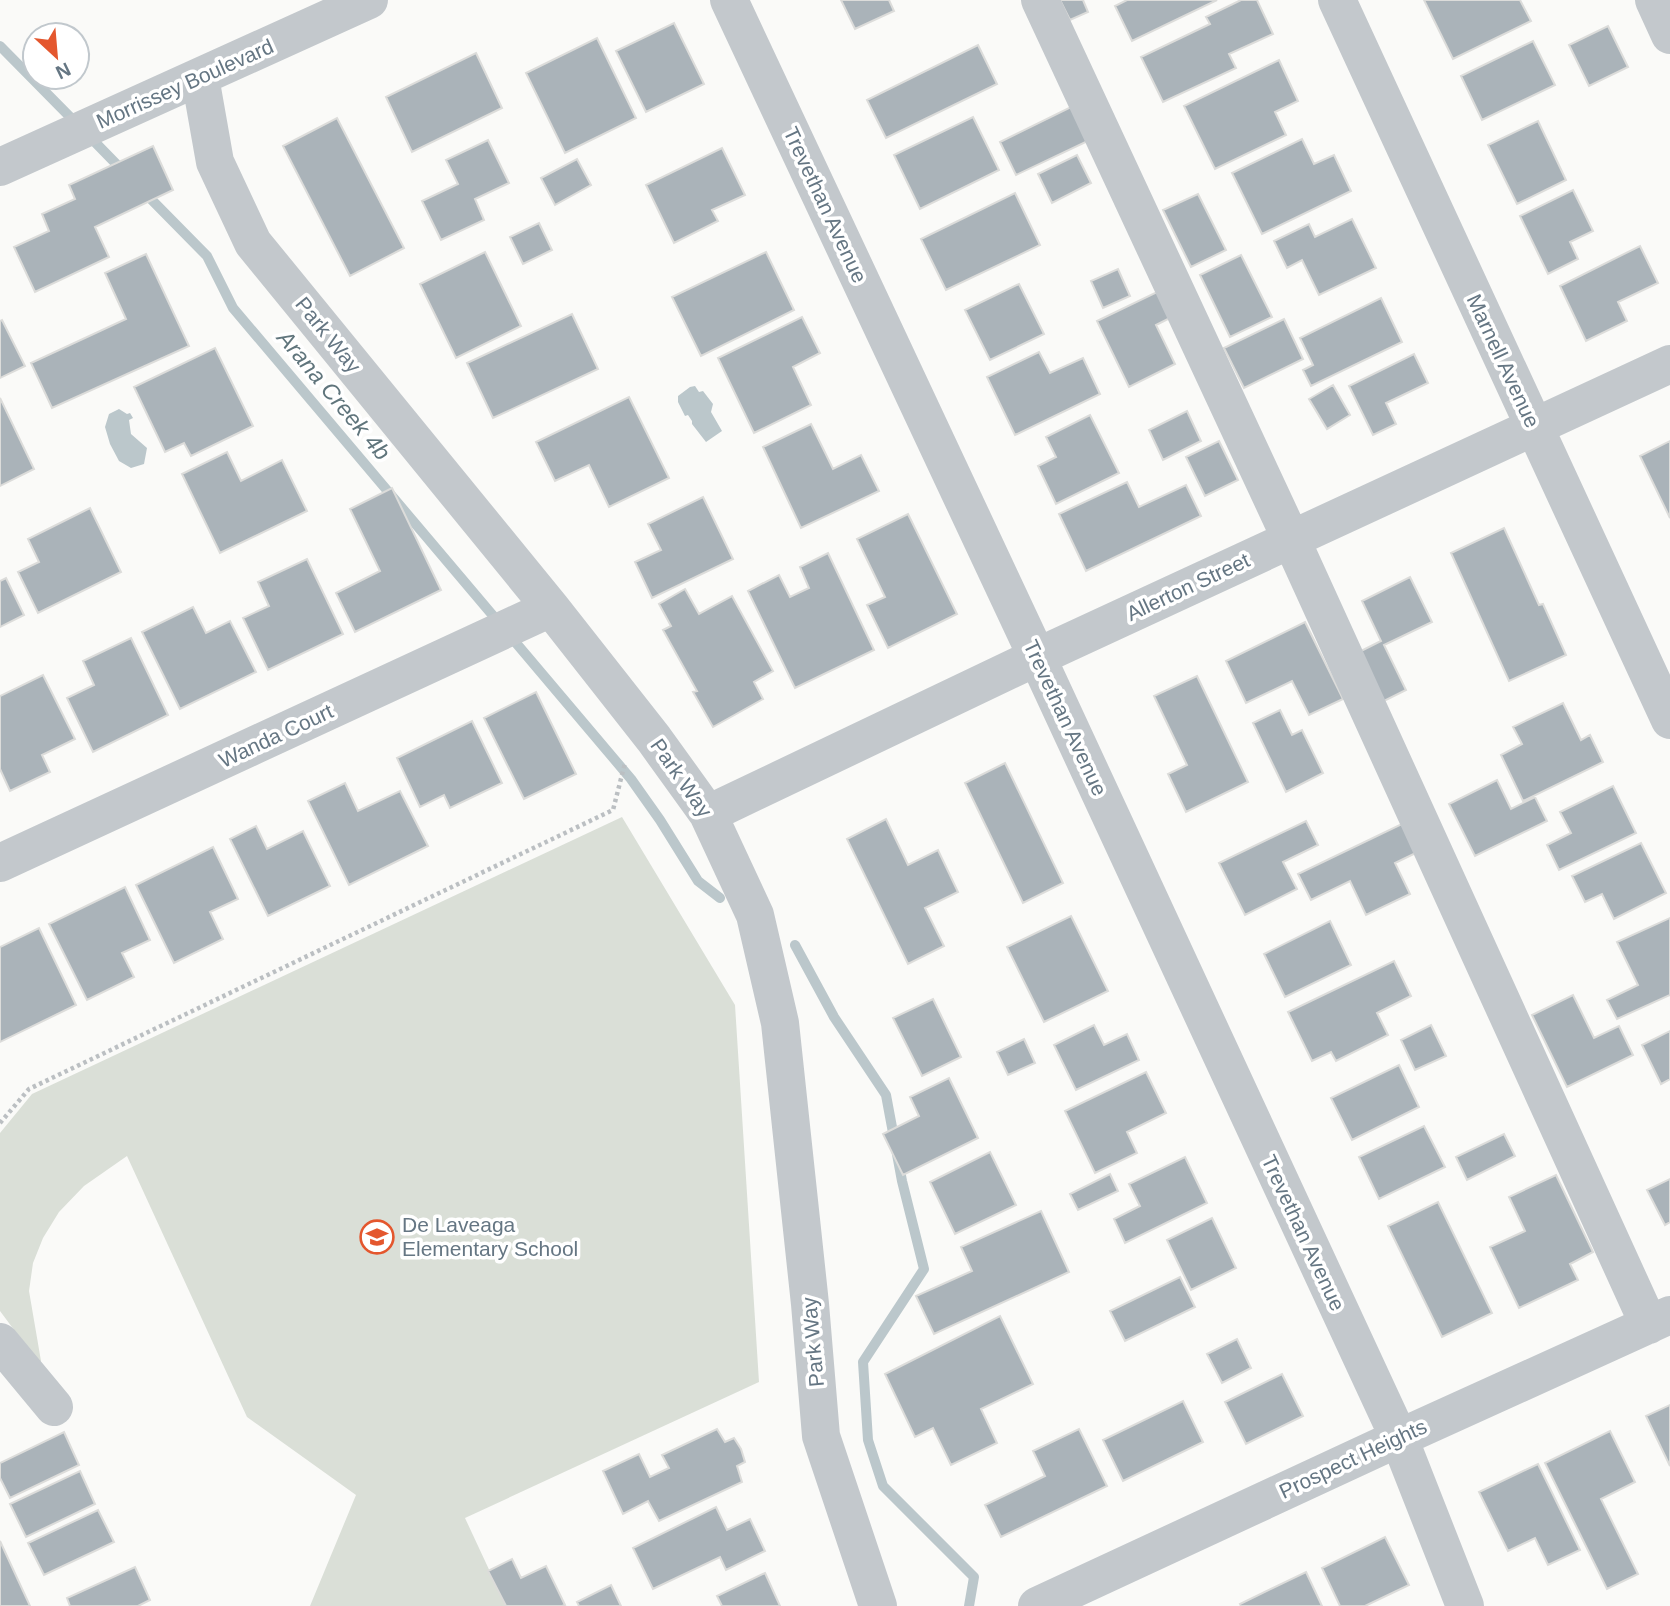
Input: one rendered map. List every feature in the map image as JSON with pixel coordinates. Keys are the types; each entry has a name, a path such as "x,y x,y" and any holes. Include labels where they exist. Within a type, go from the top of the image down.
{"street":[{"name":"Morrissey Boulevard","path":"0,167 369,0"},
{"name":"Trevethan Avenue","path":"729,0 1399,1438 1465,1606"},
{"path":"1040,0 1659,1320"},
{"name":"Marnell Avenue","path":"1337,0 1670,720"},
{"path":"1654,0 1670,35"},
{"name":"Park Way","path":"200,77 215,162 253,243 551,608 654,739 708,814 755,915 780,1023 821,1436 878,1606"},
{"name":"Allerton Street","path":"708,814 1037,657 1670,364"},
{"name":"Wanda Court","path":"0,863 551,608"},
{"name":"Prospect Heights","path":"1037,1606 1659,1320"},
{"path":"0,1342 54,1407"}],"path":[{"path":"0,1123 29,1089 613,810 626,757"}],"shaded area":[{"path":"695,386 699,392 703,391 713,404 711,412 722,431 706,442 688,415 685,416 678,402 678,396"},
{"path":"119,409 130,413 133,418 129,420 131,434 147,448 144,464 131,468 119,461 110,444 105,427 109,414"},
{"name":"De Laveaga Elementary School","path":"622,817 735,1005 759,1382 465,1518 506,1606 310,1606 356,1495 247,1417 127,1156 84,1186 59,1212 43,1238 33,1263 29,1291 41,1361 38,1362 0,1311 0,1133 32,1094"}],"building":[{"path":"841,0 889,0 894,11 855,29"},
{"path":"1060,0 1083,0 1088,12 1070,20"},
{"path":"1127,0 1217,0 1132,41 1115,6"},
{"path":"1241,0 1257,0 1273,34 1229,54 1236,68 1163,102 1141,57 1210,24 1206,17"},
{"path":"1424,0 1520,0 1531,21 1453,59"},
{"path":"674,23 704,84 646,112 616,51"},
{"path":"1608,26 1628,67 1589,86 1569,45"},
{"path":"597,38 636,118 565,153 526,73"},
{"path":"1533,41 1555,85 1482,120 1461,76"},
{"path":"978,45 997,84 886,138 867,100"},
{"path":"476,53 502,108 412,152 386,97"},
{"path":"1279,60 1298,101 1275,112 1286,135 1215,169 1184,106"},
{"path":"1075,105 1092,139 1016,175 1000,142"},
{"path":"973,117 999,170 920,209 894,155"},
{"path":"337,118 404,248 350,276 283,146"},
{"path":"1538,121 1566,180 1517,204 1488,145"},
{"path":"1302,139 1314,164 1334,155 1351,191 1262,234 1232,173"},
{"path":"488,140 509,183 475,199 484,220 441,240 422,201 458,184 446,160"},
{"path":"153,146 173,190 95,227 109,257 35,292 14,247 49,231 42,214 75,199 69,185"},
{"path":"722,148 745,195 712,210 718,221 674,243 646,185"},
{"path":"1077,155 1091,183 1052,203 1038,174"},
{"path":"577,159 591,185 555,205 541,178"},
{"path":"1573,190 1593,231 1570,242 1578,259 1548,274 1520,216"},
{"path":"1015,193 1040,245 946,290 921,239"},
{"path":"1198,194 1226,250 1191,267 1163,210"},
{"path":"1352,219 1376,268 1319,295 1302,260 1287,268 1274,241 1309,224 1315,237"},
{"path":"539,223 552,250 523,264 510,237"},
{"path":"1640,246 1658,283 1618,302 1627,321 1586,341 1560,286"},
{"path":"485,252 521,326 456,358 420,284"},
{"path":"766,252 794,310 701,356 672,297"},
{"path":"146,254 189,346 52,408 31,363 126,319 105,273"},
{"path":"1241,255 1272,317 1230,337 1200,275"},
{"path":"1118,269 1130,296 1103,308 1091,281"},
{"path":"1019,284 1044,334 990,360 965,310"},
{"path":"1157,292 1170,318 1156,325 1175,364 1129,387 1097,321"},
{"path":"1381,298 1402,342 1311,386 1303,370 1313,365 1300,338"},
{"path":"572,314 598,369 493,418 467,363"},
{"path":"802,317 820,353 793,367 811,405 754,433 718,358"},
{"path":"1284,319 1303,359 1244,388 1224,348"},
{"path":"2,320 25,366 0,378 0,321"},
{"path":"215,348 253,426 191,456 184,443 165,452 134,387"},
{"path":"1039,352 1050,373 1083,358 1100,394 1015,435 987,377"},
{"path":"1414,354 1428,383 1386,403 1396,424 1373,435 1349,386"},
{"path":"1333,385 1350,415 1327,429 1309,399"},
{"path":"629,397 669,478 609,507 589,465 555,481 536,442"},
{"path":"0,398 34,469 0,486"},
{"path":"1187,411 1201,441 1163,460 1149,430"},
{"path":"1090,415 1119,473 1056,504 1038,466 1056,457 1046,437"},
{"path":"811,424 833,469 861,455 879,491 801,528 763,447"},
{"path":"1219,441 1238,480 1205,496 1186,457"},
{"path":"1670,441 1670,518 1640,456"},
{"path":"227,452 241,481 282,460 307,511 220,553 182,474"},
{"path":"1127,482 1139,507 1186,485 1201,516 1086,571 1059,514"},
{"path":"392,488 441,590 355,632 336,593 380,571 350,509"},
{"path":"703,497 733,559 652,598 635,562 661,550 648,524"},
{"path":"90,508 121,572 38,613 18,572 39,562 28,539"},
{"path":"908,514 957,614 888,648 867,605 885,597 857,539"},
{"path":"1504,528 1539,605 1543,604 1566,655 1509,681 1451,553"},
{"path":"828,553 874,650 795,688 748,591 779,575 790,597 809,588 800,567"},
{"path":"307,559 343,634 268,670 243,618 269,606 258,582"},
{"path":"1410,577 1432,622 1384,645 1406,690 1382,702 1357,653 1381,641 1362,601"},
{"path":"6,578 24,615 0,627 0,581"},
{"path":"685,589 699,614 732,596 773,671 754,682 763,699 713,727 693,692 697,691 663,630 671,626 659,604"},
{"path":"193,607 206,633 230,621 256,672 180,709 142,632"},
{"path":"1305,622 1343,699 1309,715 1292,681 1246,703 1226,661"},
{"path":"131,638 168,715 93,752 67,698 94,685 83,661"},
{"path":"43,675 75,739 42,755 50,772 10,791 0,769 0,696"},
{"path":"1197,676 1248,782 1186,812 1168,774 1187,765 1154,696"},
{"path":"536,692 576,774 524,799 484,718"},
{"path":"1563,703 1581,740 1590,735 1603,762 1523,801 1501,755 1522,744 1513,727"},
{"path":"1280,710 1292,735 1302,730 1323,773 1286,792 1253,723"},
{"path":"472,721 502,783 450,808 444,795 420,807 397,758"},
{"path":"1005,763 1063,883 1023,903 965,783"},
{"path":"1497,780 1511,809 1535,797 1547,821 1475,856 1449,804"},
{"path":"345,783 358,811 400,791 428,846 349,885 308,801"},
{"path":"1613,786 1636,833 1559,870 1547,845 1571,833 1560,812"},
{"path":"886,819 908,865 938,850 958,892 925,908 944,946 908,964 847,839"},
{"path":"1306,821 1318,845 1283,862 1297,889 1245,915 1219,863"},
{"path":"1408,821 1422,850 1395,863 1410,894 1366,915 1350,881 1311,900 1298,874"},
{"path":"256,826 267,849 303,831 330,886 268,916 230,839"},
{"path":"1641,843 1666,893 1614,919 1602,894 1585,902 1572,876"},
{"path":"213,847 238,899 210,912 223,939 174,963 136,885"},
{"path":"125,887 150,940 122,953 134,977 87,1000 49,924"},
{"path":"1071,916 1108,991 1044,1022 1007,947"},
{"path":"1670,918 1670,995 1617,1019 1607,1000 1638,985 1617,942"},
{"path":"1330,921 1351,965 1285,997 1264,954"},
{"path":"39,928 76,1005 0,1042 0,947"},
{"path":"1394,961 1411,996 1377,1013 1388,1035 1336,1061 1331,1052 1312,1061 1288,1012"},
{"path":"1573,995 1594,1038 1619,1026 1633,1055 1567,1087 1532,1015"},
{"path":"933,999 961,1057 922,1076 893,1018"},
{"path":"1094,1025 1104,1045 1127,1034 1139,1060 1076,1090 1054,1045"},
{"path":"1431,1025 1446,1056 1415,1070 1401,1040"},
{"path":"1670,1031 1670,1079 1661,1084 1642,1045"},
{"path":"1024,1039 1035,1063 1008,1075 997,1052"},
{"path":"1399,1065 1419,1107 1352,1140 1331,1098"},
{"path":"1146,1072 1166,1113 1127,1132 1137,1153 1095,1173 1065,1111"},
{"path":"949,1078 978,1138 903,1175 883,1134 919,1116 910,1097"},
{"path":"1424,1126 1445,1167 1379,1199 1359,1157"},
{"path":"1504,1134 1515,1156 1467,1180 1456,1157"},
{"path":"990,1152 1016,1205 955,1234 930,1182"},
{"path":"1185,1157 1207,1203 1125,1243 1114,1219 1140,1206 1129,1184"},
{"path":"1110,1174 1118,1191 1078,1210 1070,1194"},
{"path":"1556,1175 1593,1252 1570,1264 1578,1280 1519,1308 1490,1247 1525,1231 1509,1197"},
{"path":"1670,1179 1670,1222 1665,1225 1647,1190"},
{"path":"1438,1202 1492,1313 1442,1337 1388,1226"},
{"path":"1041,1211 1069,1272 934,1334 916,1296 972,1271 961,1247"},
{"path":"1212,1218 1236,1268 1191,1290 1167,1240"},
{"path":"1180,1277 1195,1307 1125,1341 1110,1311"},
{"path":"1000,1316 1033,1384 981,1409 997,1443 951,1465 933,1428 915,1437 885,1374"},
{"path":"1237,1339 1251,1368 1222,1383 1207,1354"},
{"path":"1282,1374 1303,1416 1246,1444 1225,1402"},
{"path":"1183,1401 1203,1442 1123,1481 1103,1440"},
{"path":"1670,1405 1670,1466 1646,1416"},
{"path":"717,1429 725,1442 734,1438 741,1449 745,1462 737,1466 742,1482 659,1521 648,1501 623,1514 603,1471 639,1454 650,1477 669,1468 662,1455"},
{"path":"1079,1429 1107,1486 1001,1537 985,1505 1045,1476 1033,1451"},
{"path":"1610,1431 1635,1482 1601,1499 1638,1574 1607,1589 1545,1463"},
{"path":"64,1432 79,1465 10,1498 0,1478 0,1463"},
{"path":"1538,1464 1580,1550 1548,1565 1535,1538 1508,1551 1479,1492"},
{"path":"80,1471 95,1504 26,1537 10,1504"},
{"path":"716,1507 727,1530 750,1519 765,1551 726,1570 720,1557 653,1589 633,1548"},
{"path":"98,1510 114,1542 44,1575 28,1543"},
{"path":"1385,1537 1409,1585 1365,1606 1340,1606 1322,1568"},
{"path":"0,1541 30,1606 0,1606"},
{"path":"512,1559 521,1578 546,1566 565,1605 506,1606 488,1571"},
{"path":"135,1567 150,1600 138,1606 70,1606 67,1598"},
{"path":"1306,1572 1322,1606 1241,1606 1240,1604"},
{"path":"765,1573 780,1606 722,1606 717,1596"},
{"path":"611,1585 621,1606 579,1606 577,1602"}],"waterway":[{"name":"Arana Creek 4b","path":"0,46 77,124"},
{"name":"Arana Creek 4b","path":"88,135 126,174"},
{"name":"Arana Creek 4b","path":"142,190 207,256 233,308 631,779 698,881 720,898"},
{"path":"795,945 834,1017 886,1095 902,1181 924,1269 863,1362 868,1440 883,1486 974,1577 969,1606"}],"place":[{"name":"De Laveaga Elementary School","path":"377,1237"}]}
